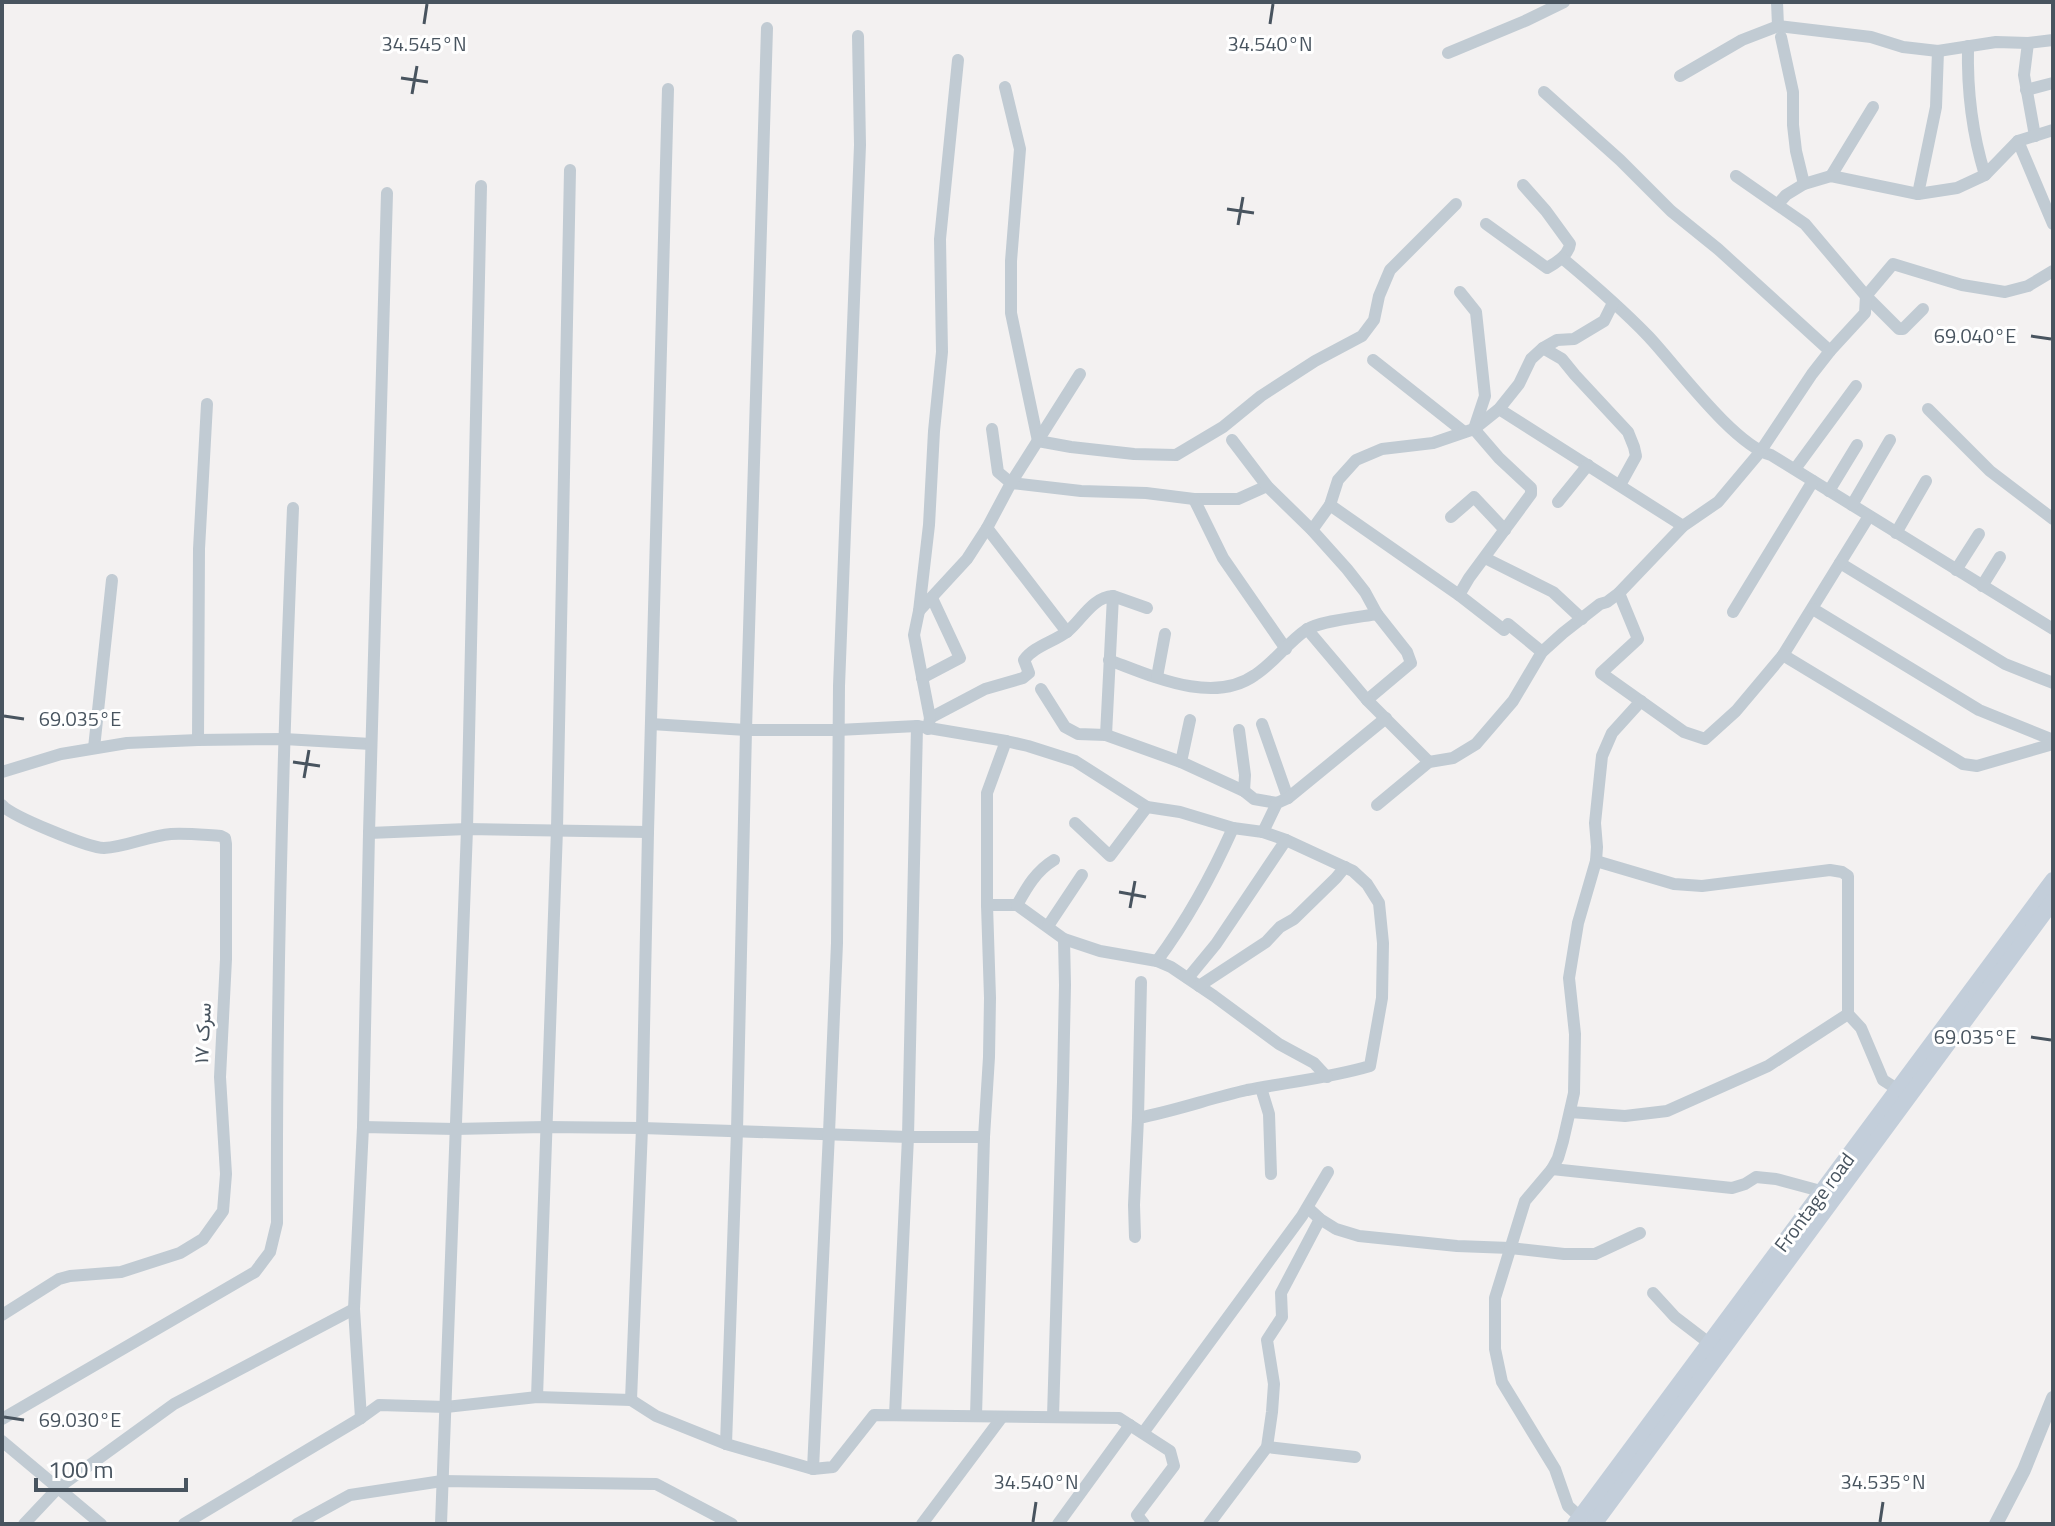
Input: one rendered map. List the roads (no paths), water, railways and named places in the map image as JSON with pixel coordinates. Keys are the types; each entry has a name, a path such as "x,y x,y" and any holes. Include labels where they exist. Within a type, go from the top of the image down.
{"main road":[{"name":"Frontage road","path":"1583,1522 1709,1343 1828,1194 1897,1089 2053,880"},
{"path":"1583,1522 1828,1194 2053,901"}],"street":[{"path":"1448,53 1564,2"},
{"path":"1777,2 1779,32 1793,92 1796,151 1804,184"},
{"path":"726,1444 767,28"},
{"path":"1680,76 1742,40 1779,32 1871,37 1903,47 1938,51 1996,42 2053,40"},
{"path":"813,1469 837,943 838,730 860,145 858,36"},
{"path":"2028,43 2024,75 2035,136"},
{"path":"1968,46 1973,128 1985,175"},
{"path":"1918,194 1936,107 1938,51"},
{"path":"895,1415 925,724 922,678 914,635 929,525 942,352 940,239 958,60"},
{"path":"2026,90 2053,83"},
{"path":"1005,87 1020,149 1011,261 1011,313 1038,441"},
{"path":"631,1400 642,1128 668,89"},
{"path":"1544,92 1671,211 1718,249 1830,351"},
{"path":"1831,176 1873,107"},
{"path":"1778,204 1804,184 1831,176 1918,194 1957,188 1985,175 2018,141 2053,130"},
{"path":"2018,141 2053,224"},
{"path":"537,1397 557,829 570,170"},
{"path":"1736,176 1805,224 1866,296 1901,330 1923,309"},
{"path":"1486,224 1545,267 1562,258 1570,249 1570,244 1523,185"},
{"path":"441,1524 467,829 481,186"},
{"path":"361,1418 354,1309 363,1127 387,193"},
{"path":"1038,441 1134,454 1176,455 1223,427 1261,396 1315,361 1362,336 1374,320 1379,296 1390,270 1456,204"},
{"path":"1562,258 1650,338 1729,427 1760,452 1795,469 2053,629"},
{"path":"1377,805 1429,762 1453,758 1476,744 1513,701 1542,652 1600,604 1619,593 1683,526 1718,502 1760,452 1812,374 1865,313 1866,296 1893,264 1962,285 2005,292 2028,286 2053,271"},
{"path":"1460,292 1476,312 1485,396 1469,431"},
{"path":"1312,530 1330,505 1338,480 1356,460 1382,449 1433,443 1469,431 1499,409 1519,384 1531,359 1543,348 1557,340 1574,339 1604,321 1613,303"},
{"path":"1543,348 1562,359 1628,432 1636,456 1620,485"},
{"path":"1373,360 1469,431 1532,491 1459,595"},
{"path":"919,611 967,559 1080,374"},
{"path":"1795,469 1856,386"},
{"path":"198,740 199,549 207,404"},
{"path":"1499,409 1683,526"},
{"path":"1928,409 1990,471 2053,519"},
{"path":"992,429 998,472 1011,483 1194,499 1238,499 1267,486"},
{"path":"1232,440 1267,486 1312,530 1356,581 1407,652 1411,663 1367,700"},
{"path":"1852,505 1890,440"},
{"path":"1829,491 1857,445"},
{"path":"1558,502 1588,465"},
{"path":"1733,612 1813,481"},
{"path":"1896,533 1926,481"},
{"path":"1451,517 1477,497 1505,530"},
{"path":"1194,499 1223,558 1286,649"},
{"path":"1330,505 1504,630 1508,624 1542,652"},
{"path":"2,1419 255,1272 270,1252 277,1223 277,1025 293,508"},
{"path":"1619,593 1638,639 1601,673 1684,732 1705,739 1736,711 1783,655 1869,516"},
{"path":"987,528 1067,632"},
{"path":"1956,570 1979,534"},
{"path":"1982,586 2000,557"},
{"path":"1485,558 1553,592 1582,619"},
{"path":"1840,563 2005,664 2053,683"},
{"path":"94,748 112,580"},
{"path":"925,724 985,689 1023,678 1029,673 1024,660 1029,653 1067,632 1101,598 1113,596 1147,608"},
{"path":"1106,735 1113,596"},
{"path":"922,678 960,658 932,598"},
{"path":"1813,609 1979,710 2053,742"},
{"path":"1109,660 1169,682 1212,689 1227,688 1252,678 1307,629 1377,614"},
{"path":"1307,629 1367,700 1429,762"},
{"path":"1157,677 1165,634"},
{"path":"1783,655 1963,764 1977,766 2053,742"},
{"path":"1041,689 1065,727 1078,734 1106,735 1181,762 1244,791 1254,799 1283,800"},
{"path":"1583,1522 1568,1506 1555,1469 1502,1382 1495,1349 1495,1298 1525,1201 1558,1158 1570,1112 1574,1093 1575,1034 1569,978 1578,923 1596,861 1595,823 1602,756 1612,733 1641,701"},
{"path":"1263,832 1283,800 1386,718"},
{"path":"1181,762 1190,720"},
{"path":"651,724 746,730 838,730 925,724 1028,746 1075,761 1147,807 1180,812 1233,828 1263,832 1353,871 1367,884 1379,903 1383,943 1382,998 1370,1066 1138,1118"},
{"path":"1262,724 1283,800"},
{"path":"1239,730 1244,791"},
{"path":"2,772 61,754 127,743 284,739 371,744"},
{"path":"976,1416 989,1057 987,793 1006,741"},
{"name":"سرک ۱۷","path":"2,805 6,810 56,832 102,848 170,834 221,836 226,844 226,959 220,1077 226,1174 223,1211 203,1239 180,1253 121,1272 59,1279 2,1315"},
{"path":"1075,823 1110,856 1147,807"},
{"path":"1157,961 1193,910 1233,828"},
{"path":"369,833 467,829 648,832"},
{"path":"1194,982 1286,840"},
{"path":"1017,905 1028,884 1054,860"},
{"path":"1596,861 1674,884 1702,886 1830,870 1848,876 1848,1014 1861,1028 1883,1080 1897,1089"},
{"path":"1194,982 1266,942 1280,927 1294,919 1345,867"},
{"path":"1048,926 1082,875"},
{"path":"987,905 1017,905 1064,939 1100,951 1157,961 1194,982 1279,1044 1314,1063 1327,1077"},
{"path":"1053,1417 1064,1055 1064,939"},
{"path":"1135,1237 1141,982"},
{"path":"1570,1112 1625,1116 1667,1111 1768,1066 1848,1014"},
{"path":"1261,1088 1269,1114 1271,1174"},
{"path":"363,1127 642,1128 984,1137"},
{"path":"1552,1169 1732,1188 1756,1177 1776,1179 1828,1194"},
{"path":"1143,1433 1308,1208 1328,1172"},
{"path":"1308,1208 1336,1229 1359,1236 1457,1246 1595,1254 1640,1233"},
{"path":"1209,1524 1267,1447 1274,1384 1267,1340 1282,1317 1281,1293 1320,1219"},
{"path":"1653,1293 1675,1317 1709,1343"},
{"path":"24,1524 58,1488 174,1404 354,1309"},
{"path":"184,1524 379,1405 446,1407 537,1397 631,1400 656,1416 726,1444 813,1469 833,1467 874,1415 1119,1418 1170,1451 1174,1466 1137,1515 1144,1524"},
{"path":"1996,1524 2024,1470 2053,1401"},
{"path":"922,1524 1002,1417"},
{"path":"1058,1524 1130,1425"},
{"path":"2,1441 101,1524"},
{"path":"1267,1447 1355,1457"},
{"path":"297,1524 350,1495 442,1481 656,1484 732,1524"}]}
